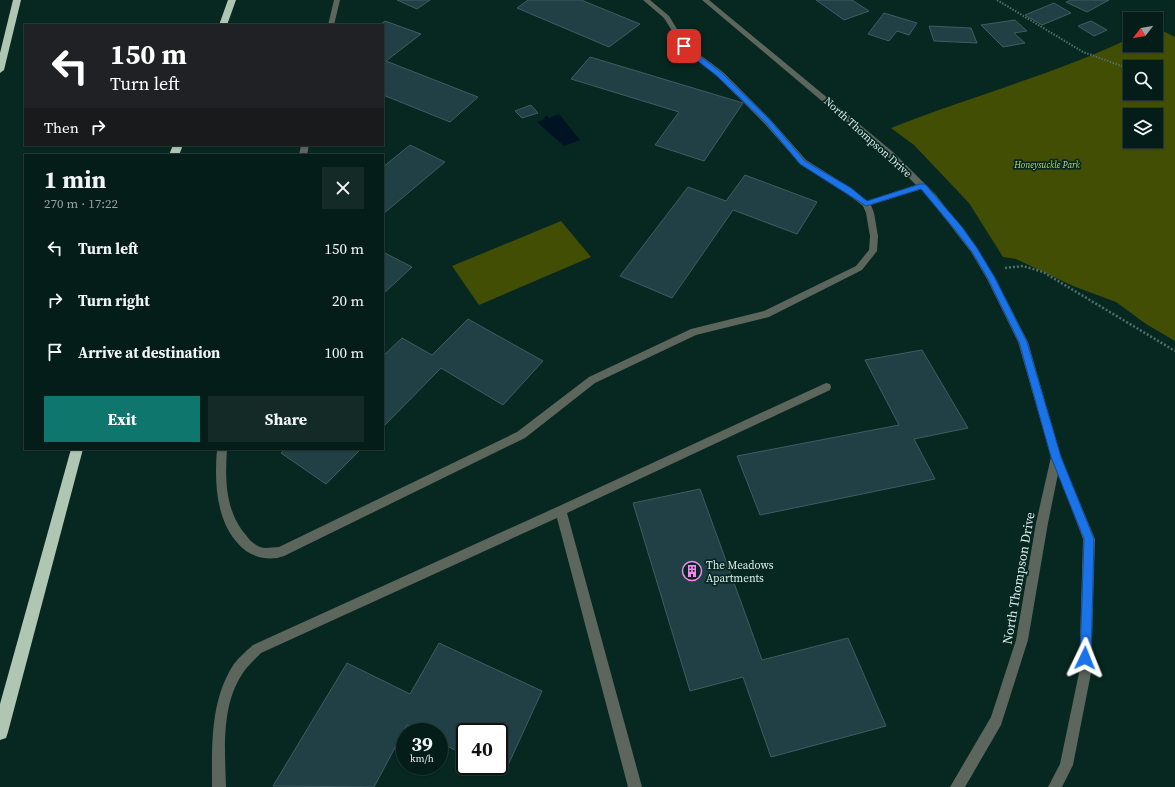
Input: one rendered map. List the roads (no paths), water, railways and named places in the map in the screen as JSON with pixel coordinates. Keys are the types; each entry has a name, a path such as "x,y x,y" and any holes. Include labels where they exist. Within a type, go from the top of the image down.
{"highway":[{"path":"0,70 17,0"},
{"path":"223,24 232,0"},
{"path":"0,732 77,450"}],"street":[{"path":"331,24 336,0"},
{"path":"222,450 220,467 226,513 237,536 257,552 280,552 521,435 592,380 694,332 766,314 859,268 873,251 874,236 870,213 866,204 848,190 803,162 767,121 720,74 684,46 666,17 646,0"},
{"name":"North Thompson Drive","path":"705,0 834,106 890,154 922,186 959,229 987,270 1023,342 1056,457 1089,539 1085,673 1066,764 1055,787"},
{"path":"866,204 922,186"},
{"path":"219,787 219,749 224,696 236,671 257,649 561,511 826,387"},
{"name":"North Thompson Drive","path":"957,787 996,720 1022,640 1042,523 1056,457"},
{"path":"561,511 635,787"}],"water":[{"path":"559,114 580,140 564,146 537,122 545,119 544,117 547,116 549,118"}],"place":[{"name":"The Meadows Apartments","path":"692,571"}],"park label":[{"name":"Honeysuckle Park","path":"1047,165"}]}
